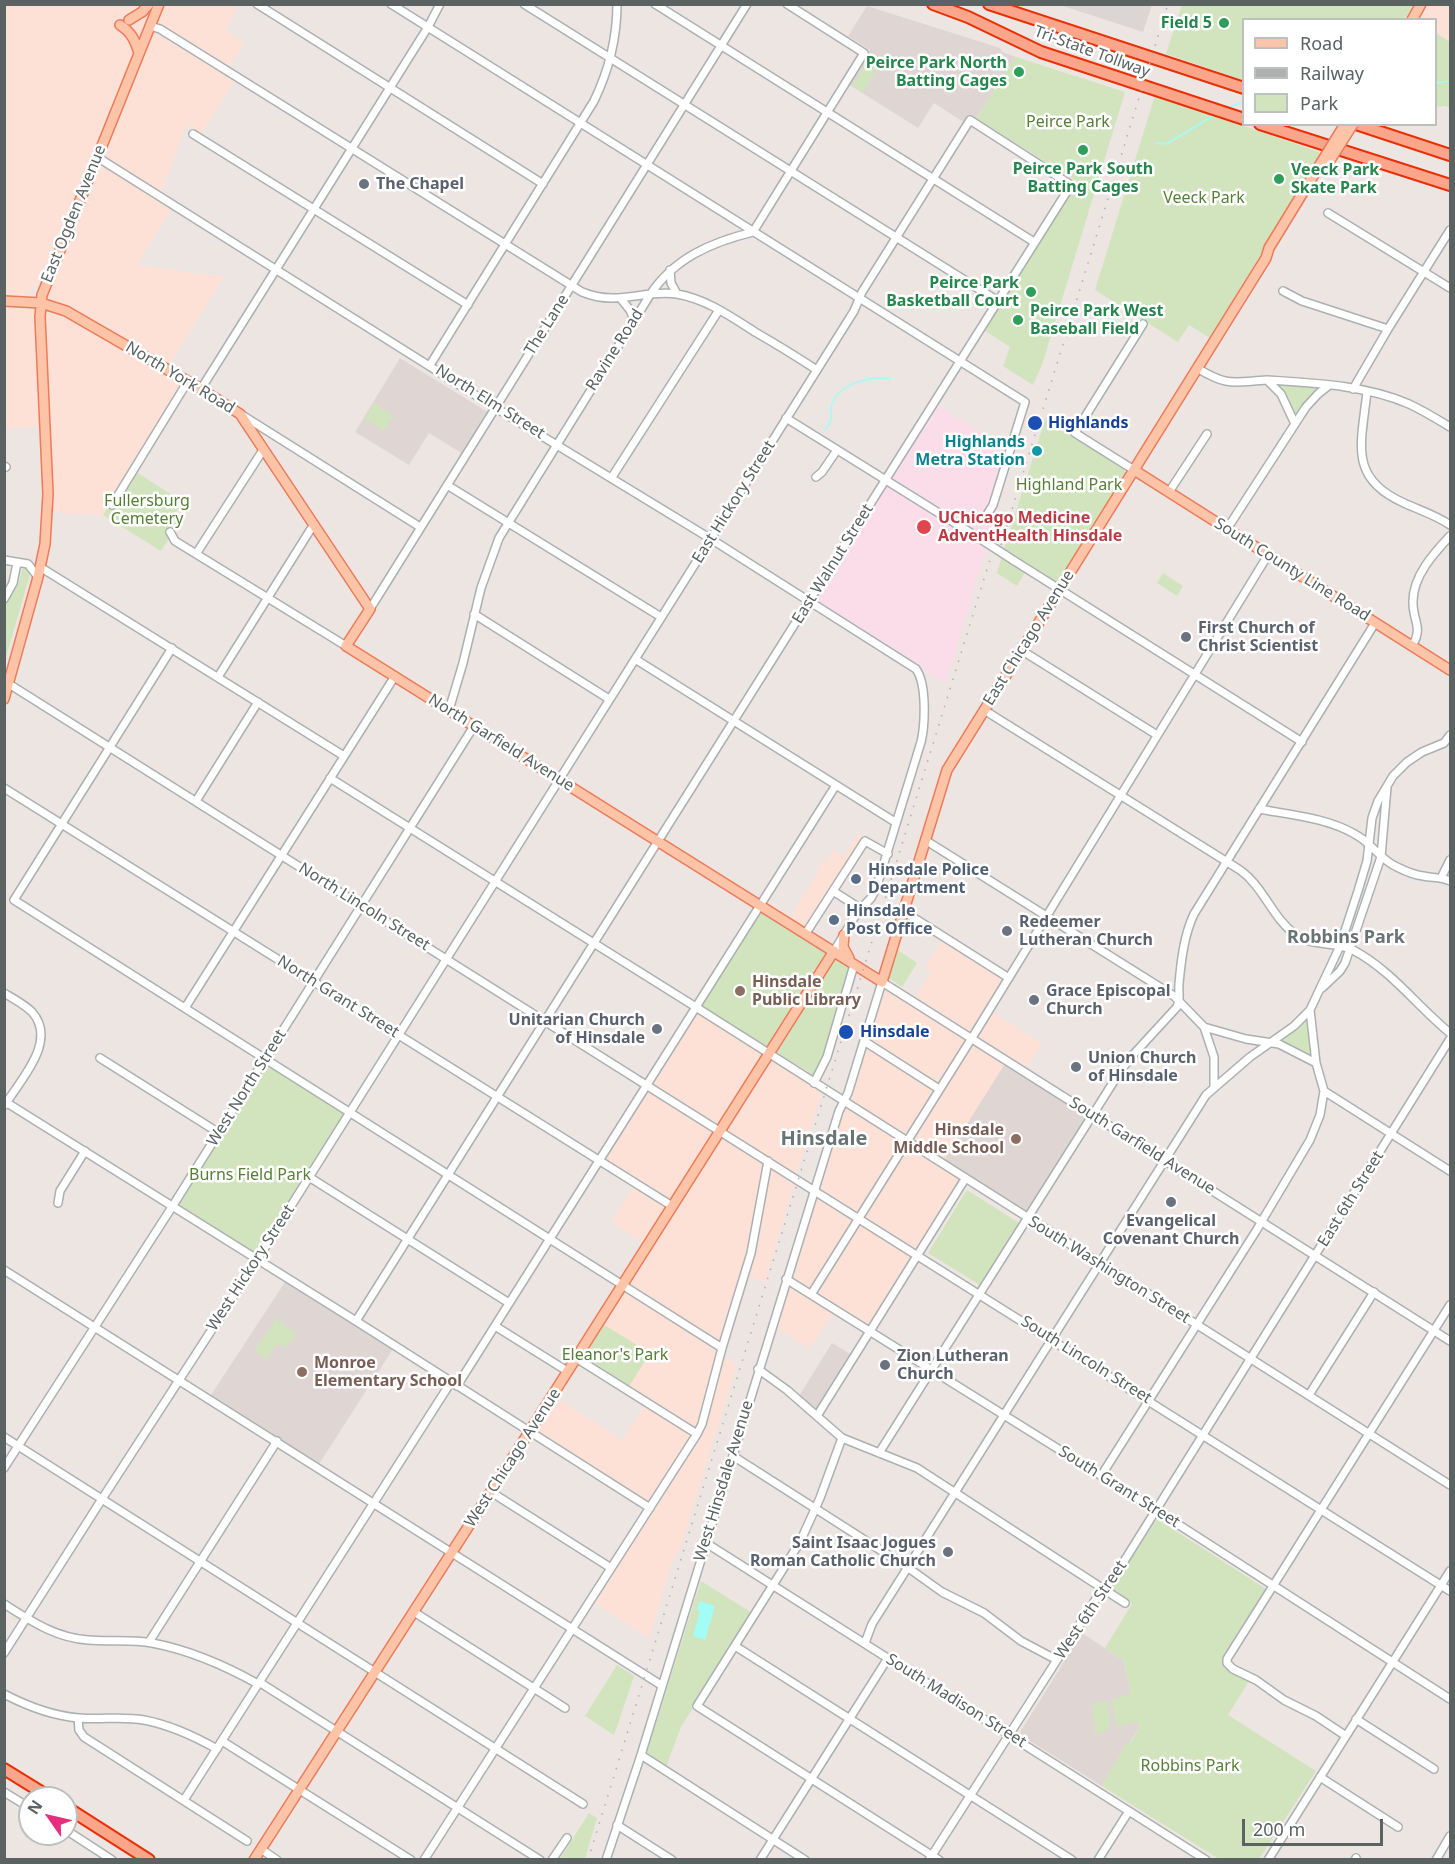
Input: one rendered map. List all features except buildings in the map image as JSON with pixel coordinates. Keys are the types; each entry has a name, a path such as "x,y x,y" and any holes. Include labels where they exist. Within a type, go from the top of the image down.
{"highway":[{"name":"Tri-State Tollway","path":"933,4 968,17 1041,52 1242,118"},
{"name":"Tri-State Tollway","path":"989,4 1241,87"},
{"path":"1266,126 1450,185"},
{"path":"1360,126 1450,154"},
{"path":"4,1769 32,1786"},
{"path":"4,1776 20,1786"},
{"path":"78,1816 148,1860"},
{"path":"78,1823 136,1860"}],"main road":[{"path":"139,53 134,38 124,22 141,13 148,4"},
{"name":"East Ogden Avenue","path":"4,699 39,572 48,494 41,303 52,267 159,4"},
{"path":"1413,18 1421,4"},
{"path":"1420,18 1428,4"},
{"path":"1324,164 1344,126"},
{"path":"1324,164 1352,126"},
{"name":"East Chicago Avenue","path":"882,982 947,770 1266,258 1269,248 1324,164"},
{"name":"North York Road","path":"4,301 41,303 66,311 188,381 240,414 370,609"},
{"name":"South County Line Road","path":"1134,470 1450,670"},
{"name":"The Lane","path":"346,646 370,609"},
{"name":"North Garfield Avenue","path":"346,646 834,951"},
{"path":"844,935 844,950 854,965"},
{"path":"768,1054 834,951"},
{"name":"South Garfield Avenue","path":"834,951 882,982"},
{"name":"West Chicago Avenue","path":"254,1860 453,1552 768,1054"}],"street":[{"path":"257,4 543,184"},
{"path":"391,4 1026,402 993,505 988,513"},
{"path":"201,389 428,27 440,4"},
{"path":"524,4 998,301"},
{"path":"430,365 582,123 600,88 610,59 617,4"},
{"path":"655,4 1034,242"},
{"name":"The Lane","path":"370,609 747,4"},
{"path":"753,232 864,53 787,4"},
{"path":"150,26 160,28 590,296 621,299 677,294 706,303 817,370"},
{"name":"East Hickory Street","path":"495,882 854,311 896,238 970,120 1071,185"},
{"path":"194,134 468,305"},
{"name":"North Elm Street","path":"97,157 916,669 922,683 922,735 895,822 888,854 876,889 834,951"},
{"name":"East Walnut Street","path":"356,1321 1071,185"},
{"path":"1328,213 1450,288"},
{"path":"730,238 734,231 734,220"},
{"path":"1353,389 1450,230"},
{"name":"Ravine Road","path":"449,710 490,559 508,523 634,320 670,270 700,250 753,232"},
{"path":"670,270 671,283 677,294"},
{"path":"1283,291 1302,302 1388,329"},
{"path":"621,299 630,310 634,320"},
{"path":"612,477 719,310"},
{"path":"1134,470 1075,433 1143,324"},
{"path":"1197,368 1221,382 1267,380 1367,391 1411,405 1450,427"},
{"path":"1267,380 1281,394 1295,423"},
{"path":"112,505 188,381"},
{"path":"1227,529 1306,407 1328,386"},
{"path":"1367,391 1362,440 1364,470 1372,482 1391,497 1439,517 1450,525"},
{"path":"240,414 420,527"},
{"path":"786,418 1302,742"},
{"path":"1169,492 1207,434"},
{"path":"196,554 262,450"},
{"path":"816,477 837,450"},
{"path":"447,485 661,617"},
{"path":"218,677 314,524"},
{"name":"North Garfield Avenue","path":"170,532 176,541 196,554 346,646"},
{"path":"1412,646 1419,634 1413,599 1416,585 1430,559 1450,536"},
{"path":"812,1293 972,1038 1268,555"},
{"path":"28,564 42,557"},
{"path":"4,560 28,564 172,648 344,756"},
{"path":"4,599 13,583 17,563"},
{"path":"474,614 609,699"},
{"path":"879,1453 1126,1063 1172,1014 1180,1002 1180,976 1191,918 1376,623"},
{"path":"14,900 172,648"},
{"path":"1022,650 1158,735"},
{"path":"635,659 895,822"},
{"path":"185,1008 394,676"},
{"name":"North Lincoln Street","path":"9,684 720,1130"},
{"path":"196,801 258,702"},
{"path":"984,710 1250,878 1275,913 1294,934 1307,940 1351,949 1391,978 1450,1033"},
{"name":"West North Street","path":"4,1468 219,1133 474,726"},
{"path":"865,1643 872,1624 1194,1114 1214,1088 1250,1057 1294,1026 1311,1010 1340,946 1358,891 1367,861 1374,809 1387,785 1407,762 1422,752 1442,744 1450,735"},
{"name":"South Washington Street","path":"330,778 1450,1485"},
{"path":"184,1800 374,1502 495,1326 836,785"},
{"path":"1320,990 1340,970 1351,949 1381,857 1387,785"},
{"name":"North Grant Street","path":"4,788 672,1206"},
{"path":"1259,809 1329,823 1358,836 1378,851 1388,863 1411,873 1450,881"},
{"path":"925,840 1180,1002 1204,1028 1214,1057 1214,1088"},
{"path":"806,933 865,841 888,854"},
{"path":"1441,878 1450,860"},
{"name":"West Hickory Street","path":"4,1653 257,1260 495,882"},
{"path":"833,891 861,909"},
{"path":"4,894 722,1348"},
{"path":"903,911 1009,978"},
{"path":"814,1083 827,1057 854,965"},
{"name":"South Garfield Avenue","path":"882,982 1450,1341"},
{"name":"West Hinsdale Avenue","path":"606,1860 641,1755 838,1111 848,1094 882,982"},
{"path":"4,993 33,1014 39,1022 42,1036 39,1050 5,1103 356,1321 650,1508"},
{"path":"1101,1476 1262,1221 1313,1134 1320,1115 1324,1091 1316,1063 1311,1010"},
{"path":"1204,1028 1246,1039 1279,1044 1316,1063"},
{"name":"East 6th Street","path":"1252,1359 1450,1039"},
{"path":"864,1041 939,1089"},
{"path":"100,1058 219,1133"},
{"path":"1324,1091 1450,1171"},
{"name":"South Lincoln Street","path":"720,1130 1450,1591"},
{"path":"58,1203 60,1191 85,1151"},
{"path":"424,1860 702,1424 751,1253 768,1161"},
{"path":"309,1177 509,1303"},
{"path":"817,1416 965,1179"},
{"path":"4,1270 661,1685"},
{"name":"South Grant Street","path":"786,1279 812,1293 1156,1510 1450,1699"},
{"path":"1309,1395 1374,1292"},
{"path":"1346,1736 1316,1716 1284,1700 1256,1680 1233,1669 1227,1663 1228,1655 1450,1305"},
{"path":"495,1326 567,1371"},
{"path":"576,1358 697,1434"},
{"name":"West 6th Street","path":"933,1858 970,1795 1103,1588 1113,1579 1252,1359"},
{"path":"758,1369 787,1390 842,1438 917,1468 1125,1603"},
{"path":"4,1437 583,1804"},
{"path":"842,1438 816,1509 800,1542 697,1707 933,1858"},
{"path":"149,1642 277,1441"},
{"path":"733,1456 908,1567 942,1592 984,1613 1020,1641 1057,1660"},
{"path":"491,1492 611,1568"},
{"name":"South Madison Street","path":"706,1543 1206,1860"},
{"path":"1268,1860 1450,1571"},
{"path":"4,1604 54,1633 77,1639 149,1642 209,1659 259,1683 540,1860"},
{"path":"414,1612 565,1708"},
{"path":"735,1646 1072,1860"},
{"path":"760,1860 888,1658"},
{"path":"4,1694 33,1707 78,1718 128,1718 155,1722 182,1731 217,1749"},
{"path":"78,1718 79,1730 84,1737 247,1841"},
{"path":"1356,1719 1434,1769"},
{"path":"222,1741 411,1860"},
{"path":"641,1755 805,1860"},
{"path":"1320,1777 1398,1827"},
{"path":"4,1791 18,1800"},
{"path":"1098,1860 1129,1811"},
{"path":"617,1825 672,1860"},
{"path":"78,1838 112,1860"},
{"path":"552,1860 567,1838"},
{"path":"1436,1860 1449,1842"},
{"path":"261,1849 277,1860"}],"shaded area":[{"path":"5,5 154,5 39,280 34,289 21,296 5,296"},
{"path":"165,5 237,5 226,31 244,43 228,69 238,75 201,134 186,125 161,194 175,203 137,265 224,277 169,365 63,304 47,299 120,112"},
{"path":"1060,5 1152,5 1143,32"},
{"path":"1428,5 1450,5 1450,43 1437,39 1437,18 1421,18"},
{"path":"867,6 1000,48 1002,52 1016,57 976,118 971,115 965,123 934,103 918,128 848,84 870,50 848,36"},
{"path":"4,307 34,309 40,427 5,428"},
{"path":"46,310 64,313 189,386 117,503 112,500 103,515 53,512"},
{"path":"400,358 489,413 463,454 429,433 409,465 355,432"},
{"name":"UChicago Medicine AdventHealth Hinsdale","path":"935,404 1014,453 946,683 810,601"},
{"path":"858,833 866,838 807,929 789,918 816,876 821,860 825,863 833,850 844,857"},
{"path":"943,939 1006,979 971,1035 914,999 931,972 925,967"},
{"path":"884,986 967,1040 905,1137 849,1100"},
{"path":"696,1010 765,1055 671,1202 603,1159"},
{"path":"991,1012 1042,1043 1024,1071 975,1038"},
{"path":"972,1040 1006,1062 943,1162 910,1140"},
{"path":"768,1058 822,1092 796,1175 723,1129"},
{"name":"Hinsdale Middle School","path":"1006,1062 1089,1116 1026,1213 943,1162"},
{"path":"844,1105 902,1143 857,1213 819,1188"},
{"path":"720,1133 766,1163 750,1250 721,1344 626,1283"},
{"path":"907,1145 963,1181 918,1252 862,1216"},
{"path":"770,1164 795,1181 765,1282 746,1276"},
{"path":"634,1186 669,1208 646,1244 611,1222"},
{"path":"816,1194 855,1219 811,1289 791,1277"},
{"path":"859,1221 915,1257 871,1328 815,1292"},
{"path":"789,1281 835,1310 810,1349 774,1326"},
{"name":"Monroe Elementary School","path":"285,1282 393,1349 319,1464 211,1395"},
{"path":"623,1288 718,1350 696,1430 628,1388 601,1323"},
{"path":"832,1343 852,1355 816,1412 799,1396"},
{"path":"721,1356 737,1365 681,1546 673,1559 649,1638 592,1601 698,1437"},
{"path":"554,1396 622,1440 645,1405 693,1436 649,1504 533,1431"},
{"path":"1082,1633 1123,1660 1139,1728 1102,1786 1019,1734"}],"green space":[{"path":"1182,4 1415,5 1406,18 1242,18 1242,80 1166,54"},
{"path":"1437,34 1450,42 1450,108 1437,107"},
{"path":"872,54 883,60 863,92 852,85"},
{"name":"Peirce Park","path":"1016,57 1125,92 1042,365 1033,385 1003,366 1010,347 984,330 1078,182 976,118"},
{"name":"Veeck Park","path":"1155,95 1319,152 1320,158 1210,338 1189,325 1178,342 1095,290"},
{"path":"1279,384 1317,386 1318,389 1295,416"},
{"path":"374,403 393,416 384,431 364,418"},
{"name":"Highland Park","path":"1046,417 1124,469 1126,475 1057,582 1004,549"},
{"name":"Fullersburg Cemetery","path":"136,472 183,502 173,516 180,521 161,551 103,515 112,500"},
{"path":"1002,556 1026,571 1017,586 997,573"},
{"path":"26,567 30,571 29,578 6,657 4,656 4,605 19,582 22,570"},
{"path":"1163,573 1183,586 1177,596 1157,583"},
{"path":"760,910 829,954 767,1050 699,1006"},
{"path":"898,950 917,963 902,987 889,978"},
{"path":"835,959 851,968 827,1052 813,1077 809,1072 776,1052"},
{"path":"1306,1020 1309,1020 1312,1054 1310,1056 1283,1041"},
{"name":"Burns Field Park","path":"265,1063 344,1114 255,1256 176,1205"},
{"path":"967,1190 1019,1223 980,1285 928,1253"},
{"path":"276,1319 297,1333 286,1348 278,1343 267,1359 254,1351"},
{"name":"Eleanor's Park","path":"601,1323 650,1353 628,1388 580,1357"},
{"name":"Robbins Park","path":"1157,1519 1266,1589 1224,1655 1228,1668 1249,1681 1228,1715 1316,1771 1259,1859 1219,1859 1102,1786 1128,1740 1131,1742 1139,1728 1137,1722 1117,1727 1111,1699 1131,1694 1123,1660 1105,1648 1132,1604 1111,1590"},
{"path":"701,1581 752,1613 681,1727 666,1767 646,1755"},
{"path":"617,1665 634,1676 614,1735 585,1716"},
{"path":"1108,1701 1110,1724 1105,1731 1095,1735 1092,1704"},
{"path":"589,1813 597,1818 585,1859 560,1859"}],"water":[{"path":"700,1601 715,1606 705,1640 693,1636 700,1611 697,1610"}],"waterway":[{"path":"1437,83 1450,81"},
{"path":"1228,108 1242,102"},
{"path":"1156,143 1170,142 1216,114"},
{"path":"825,430 831,418 832,404 841,392 865,380 889,379"}],"railway":[{"path":"1001,545 1168,4"},
{"path":"588,1860 992,553"}],"place":[{"name":"Field 5","path":"1224,23"},
{"name":"Peirce Park North Batting Cages","path":"1019,72"},
{"name":"Peirce Park South Batting Cages","path":"1083,150"},
{"name":"Veeck Park Skate Park","path":"1279,179"},
{"name":"The Chapel","path":"364,184"},
{"name":"Peirce Park Basketball Court","path":"1031,292"},
{"name":"Peirce Park West Baseball Field","path":"1018,320"},
{"name":"Highlands","path":"1035,423"},
{"name":"Highlands Metra Station","path":"1037,451"},
{"name":"UChicago Medicine AdventHealth Hinsdale","path":"924,527"},
{"name":"First Church of Christ Scientist","path":"1186,637"},
{"name":"Hinsdale Police Department","path":"856,879"},
{"name":"Hinsdale Post Office","path":"834,920"},
{"name":"Redeemer Lutheran Church","path":"1007,931"},
{"name":"Hinsdale Public Library","path":"740,991"},
{"name":"Grace Episcopal Church","path":"1034,1000"},
{"name":"Unitarian Church of Hinsdale","path":"657,1029"},
{"name":"Hinsdale","path":"846,1032"},
{"name":"Union Church of Hinsdale","path":"1076,1067"},
{"name":"Hinsdale Middle School","path":"1016,1139"},
{"name":"Evangelical Covenant Church","path":"1171,1202"},
{"name":"Zion Lutheran Church","path":"885,1365"},
{"name":"Monroe Elementary School","path":"302,1372"},
{"name":"Saint Isaac Jogues Roman Catholic Church","path":"948,1552"}],"district":[{"name":"Robbins Park","path":"1346,938"},
{"name":"Hinsdale","path":"824,1139"}]}
